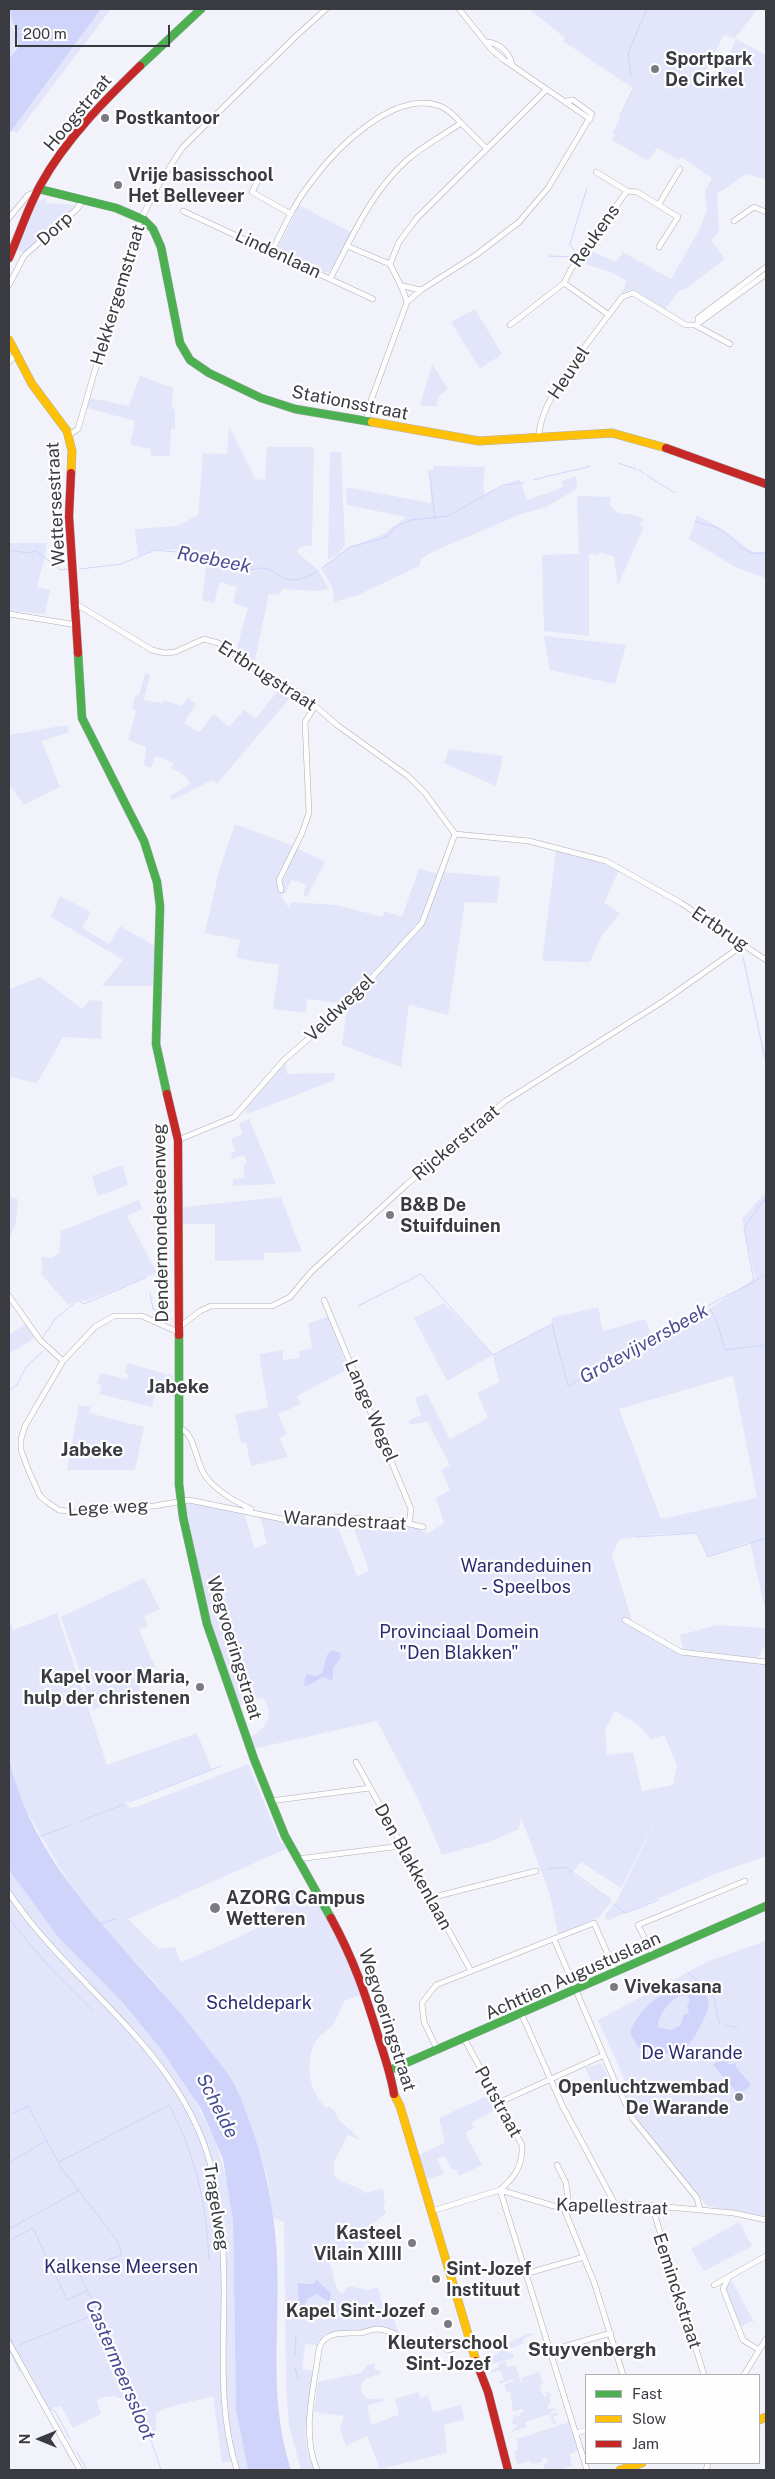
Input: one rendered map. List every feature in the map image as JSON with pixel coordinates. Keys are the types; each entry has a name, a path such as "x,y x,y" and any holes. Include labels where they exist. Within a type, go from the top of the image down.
{"main road":[{"name":"Hoogstraat","path":"9,258 38,191 62,152 129,76 201,9"},
{"name":"Stationsstraat","path":"38,191 60,197 83,199 141,219 154,229 157,235 180,343 190,360 231,384 261,398 295,409 479,441 601,432 625,436 766,484"},
{"name":"Wettersestraat","path":"9,340 15,355 32,384 69,435 72,458 69,516 77,625"},
{"name":"Dendermondesteenweg","path":"77,625 82,718 144,841 157,882 160,906 156,1044 178,1140 178,1427 183,1518"},
{"name":"Wegvoeringstraat","path":"183,1518 207,1624 270,1801 297,1858 350,1953 361,1979 387,2066 390,2070 395,2099 400,2106 470,2344 488,2392 508,2470"},
{"name":"Achttien Augustuslaan","path":"390,2070 465,2040 617,1974 766,1906"},
{"path":"620,2470 639,2464"}],"street":[{"name":"Hekkergemstraat","path":"69,435 78,429 126,262 141,219 159,184 182,148 274,56 326,9"},
{"path":"366,422 369,406 407,302 421,290 476,255 519,222 548,188 590,118 546,90 491,49 488,42 459,9"},
{"path":"390,264 399,242 409,228 486,148 546,90"},
{"path":"272,251 311,181 344,145 388,113 415,103 431,104 450,111 486,148"},
{"path":"330,279 369,206 394,174 408,160 461,123"},
{"path":"659,204 680,169"},
{"name":"Reukens","path":"596,172 627,191 637,192 659,204 678,217 659,247"},
{"path":"262,173 252,192 291,214"},
{"path":"9,218 28,195 38,191"},
{"name":"Reukens","path":"564,283 571,269 627,191"},
{"name":"Dorp","path":"9,285 24,256 77,209 83,199"},
{"path":"734,221 754,207 766,212"},
{"name":"Lindenlaan","path":"183,211 373,298"},
{"path":"347,246 390,264 403,286 407,302"},
{"name":"Dorp","path":"12,250 24,256"},
{"path":"697,324 766,267"},
{"path":"733,295 766,274"},
{"path":"510,325 564,283 610,315"},
{"path":"403,286 421,290"},
{"name":"Heuvel","path":"540,436 539,428 549,399 622,297 634,293 686,325 697,324 730,344"},
{"path":"9,362 15,355"},
{"name":"Ertbrugstraat","path":"76,604 152,650 165,653 175,652 204,639 218,643 258,671 284,684 408,776 425,794 455,834"},
{"path":"9,614 77,625"},
{"path":"281,890 279,880 302,833 309,813 305,722 315,706"},
{"name":"Ertbrug","path":"455,834 520,839 606,861 673,898 766,960"},
{"name":"Veldwegel","path":"178,1140 234,1117 284,1060 346,1006 422,923 455,834"},
{"name":"Rijckerstraat","path":"178,1330 200,1311 211,1306 272,1306 290,1297 311,1272 406,1185 504,1102 665,1000 743,945"},
{"path":"9,1296 40,1340 63,1361"},
{"name":"Lange Wegel","path":"324,1300 411,1509 409,1523"},
{"name":"Lege weg","path":"178,1330 142,1316 114,1316 95,1327 63,1361 25,1426 21,1439 24,1460 40,1496 58,1510 67,1512 181,1502"},
{"name":"Warandestraat","path":"178,1427 188,1434 196,1458 206,1476 220,1490 244,1506 266,1515"},
{"name":"Warandestraat","path":"181,1502 190,1500 288,1520 334,1517 409,1523 423,1527"},
{"path":"625,1620 681,1652 766,1662"},
{"name":"Den Blakkenlaan","path":"356,1762 471,1971"},
{"path":"270,1801 370,1788"},
{"path":"297,1858 401,1846"},
{"path":"430,1898 536,1871"},
{"path":"654,1957 638,1925 745,1881"},
{"name":"Tragelweg","path":"9,1892 39,1932 161,2066 191,2113 203,2142 215,2184 223,2234 224,2393 230,2442 237,2470"},
{"path":"438,2051 424,2022 422,2004 436,1985 594,1923 617,1974"},
{"path":"554,1939 633,2119 645,2137 696,2198 700,2210"},
{"path":"522,2015 550,2078 616,2204"},
{"name":"Putstraat","path":"465,2040 522,2145 523,2154 521,2162 513,2178 500,2190"},
{"path":"498,2103 604,2055"},
{"path":"557,2165 566,2183 566,2209 611,2332 623,2374"},
{"path":"432,2212 500,2190 585,2463"},
{"name":"Kapellestraat","path":"500,2190 566,2209 616,2204 734,2213 766,2220"},
{"name":"Eeminckstraat","path":"652,2206 704,2374"},
{"path":"714,2285 728,2279 766,2256"},
{"path":"525,2274 584,2257"},
{"path":"728,2279 723,2289 742,2338 759,2350"},
{"path":"317,2470 309,2440 315,2378 321,2342 325,2338 346,2332 358,2333 378,2329 400,2336 414,2345 432,2341 448,2350 470,2344"},
{"path":"550,2351 611,2332"},
{"path":"745,2374 766,2339"},
{"path":"9,2343 80,2470"},
{"path":"576,2434 585,2430"}],"green space":[{"path":"9,9 12,9 10,12 16,44 9,59"},
{"path":"101,9 111,9 17,133 11,131"},
{"path":"529,9 758,9 735,38 724,35 703,76 717,83 736,39 766,55 766,179 746,174 717,194 719,232 711,240 725,259 687,288 679,291 665,309 634,290 621,294 627,281 613,273 582,263 591,251 616,262 623,252 671,279 699,230 707,210 705,191 712,178 681,157 679,160 657,148 648,161 612,140 615,135 612,134 634,89 563,41 565,38"},
{"path":"46,198 46,203 75,205 24,253 16,249 38,201"},
{"path":"299,205 352,233 334,267 329,272 324,272 281,252 278,248"},
{"path":"475,309 502,354 480,369 451,322"},
{"path":"432,364 448,389 439,396 436,407 420,405"},
{"path":"140,376 173,388 172,409 175,409 175,429 171,429 170,456 151,456 151,449 130,445 135,421 87,408 90,398 129,406"},
{"path":"229,426 256,480 265,479 267,447 314,447 312,545 300,547 297,552 318,570 329,589 317,591 282,589 279,595 269,594 254,664 236,651 248,608 233,603 237,587 220,582 214,603 202,600 206,566 200,563 200,556 227,562 182,550 160,550 138,556 135,529 177,526 198,515 203,453 227,454"},
{"path":"330,452 341,452 345,545 337,555 328,560"},
{"path":"433,466 485,467 483,487 485,494 519,479 527,500 560,488 563,486 562,481 576,476 577,489 544,508 524,513 432,552 421,559 419,566 358,595 334,602 333,589 321,568 349,547 384,534 406,517 347,505 346,487 431,503 430,470 433,470"},
{"path":"577,496 611,497 610,505 618,513 635,515 643,519 640,525 644,527 618,585 614,557 599,552 599,555 589,554 589,636 544,631 542,555 579,554"},
{"path":"697,515 724,530 750,550 766,552 766,578 737,568 689,539"},
{"path":"9,543 46,543 37,587 50,590 45,614 9,611"},
{"path":"544,636 626,645 615,684 550,670"},
{"path":"145,673 150,675 144,700 162,703 163,700 182,706 188,698 196,704 184,723 199,732 214,714 229,727 244,710 256,718 282,686 294,693 217,784 212,780 172,800 170,796 190,784 187,778 171,768 173,763 160,757 155,757 151,768 144,765 146,747 128,740 136,711 132,709 135,695 139,695"},
{"path":"67,725 69,732 42,741 60,787 24,805 10,786 9,788 9,735"},
{"path":"449,749 503,756 496,786 444,763"},
{"path":"235,824 293,846 277,886 280,887 297,848 325,862 307,897 303,896 306,884 291,880 286,892 281,896 289,908 292,902 336,905 383,917 384,911 402,917 419,868 437,874 419,923 346,1004 307,999 306,1013 273,1009 279,965 236,958 240,940 205,933 219,870"},
{"path":"556,851 586,858 619,870 604,903 620,913 601,937 590,962 542,961"},
{"path":"442,872 500,877 497,903 465,902 448,1015 409,1005 401,1067 342,1045 347,1008 423,926"},
{"path":"60,896 91,912 82,928 109,944 120,926 155,946 153,984 151,986 102,986 123,960 51,917"},
{"path":"41,977 82,1009 90,1000 102,1001 101,1039 63,1037 37,1083 9,1077 9,989"},
{"path":"286,1063 287,1074 335,1073 333,1081 247,1114 245,1110"},
{"path":"249,1119 276,1184 233,1186 233,1179 245,1178 243,1165 247,1164 244,1155 232,1159 231,1153 236,1151 231,1139 243,1134 239,1124"},
{"path":"123,1165 128,1185 98,1196 92,1176"},
{"path":"766,1192 766,1614 750,1542 708,1557 697,1533 654,1534 619,1540 612,1555 633,1624 654,1640 681,1654 766,1663 766,1856 712,1875 607,1921 605,1915 617,1900 662,1807 621,1888 581,1862 572,1874 612,1901 599,1917 558,1934 550,1895 521,1817 519,1829 486,1843 442,1855 419,1801 377,1721 253,1749 251,1737 265,1726 269,1711 264,1699 258,1698 238,1706 210,1623 185,1503 195,1502 244,1511 254,1548 267,1544 260,1516 289,1522 335,1520 357,1576 369,1571 351,1520 411,1524 428,1534 444,1523 436,1498 450,1490 441,1470 450,1465 427,1421 411,1425 408,1421 421,1415 415,1398 427,1394 450,1439 488,1418 477,1393 499,1382 493,1355 552,1324 551,1318 598,1307 603,1331 646,1319 652,1340 708,1310 755,1278 742,1219","holes":["733,1376 757,1498 661,1519 619,1409","615,1711 637,1724 651,1739 664,1735 677,1765 673,1785 642,1791 633,1752 607,1755 605,1730"]},
{"path":"9,1196 18,1199 16,1223 9,1239"},
{"path":"281,1197 302,1252 264,1253 264,1260 215,1261 215,1224 182,1224 183,1207"},
{"path":"139,1200 142,1209 127,1216 157,1273 86,1301 78,1300 68,1305 41,1274 43,1266 41,1257 52,1258 59,1253 61,1231"},
{"path":"444,1303 493,1355 447,1381 414,1318"},
{"path":"328,1316 348,1369 297,1396 301,1404 278,1414 287,1434 279,1438 288,1457 251,1466 246,1443 241,1443 235,1414 268,1408 259,1354 283,1350 283,1360 300,1358 299,1351 312,1348 308,1324"},
{"path":"25,1324 35,1338 9,1354 9,1335"},
{"path":"128,1363 173,1376 173,1391 156,1387 152,1407 99,1394 102,1385 97,1384 100,1373 127,1379 128,1374 125,1373"},
{"path":"79,1405 91,1407 89,1413 144,1427 135,1470 67,1470"},
{"path":"144,1578 160,1609 144,1616 148,1626 139,1630 155,1667 135,1675 141,1690 93,1710 61,1617"},
{"name":"Scheldepark","path":"57,1613 107,1765 197,1733 212,1770 126,1802 129,1808 139,1806 248,1764 281,1843 284,1843 286,1849 128,1919 159,1949 175,1947 181,1962 237,1938 275,1918 276,1913 272,1901 299,1887 304,1895 311,1891 332,1924 363,1994 344,2001 337,2018 317,2039 310,2057 309,2066 312,2084 320,2101 326,2108 330,2107 340,2121 361,2140 348,2135 334,2162 334,2176 365,2193 383,2189 385,2202 383,2206 386,2213 366,2230 369,2242 358,2252 329,2260 337,2289 342,2294 348,2286 368,2290 378,2287 384,2312 391,2309 398,2332 376,2327 362,2331 334,2332 324,2336 317,2345 305,2344 302,2369 313,2371 305,2432 307,2450 314,2470 301,2470 289,2426 286,2385 284,2222 273,2218 267,2174 250,2124 233,2082 153,1980 104,1929 75,1893 21,1802 9,1755 9,1617 13,1630","holes":["320,2282 331,2293 327,2301 317,2294 306,2299 305,2305 323,2312 304,2317 304,2283"]},
{"path":"717,1625 766,1628 766,1645 757,1658 683,1649 680,1635"},
{"name":"Kalkense Meersen","path":"9,1870 58,1937 123,2003 163,2052 187,2085 215,2140 228,2184 233,2221 236,2410 248,2470 240,2470 237,2461 222,2462 213,2396 166,2408 156,2414 156,2430 150,2437 138,2405 114,2396 99,2398 97,2401 101,2414 73,2428 61,2406 49,2409 43,2401 9,2335"},
{"name":"De Warande","path":"766,1941 766,2217 707,2206 633,2114 624,2093 629,2090 598,2020 711,1960"},
{"path":"601,2063 610,2080 594,2087 585,2068"},
{"path":"490,2095 497,2109 471,2123 474,2128 465,2133 482,2165 459,2176 456,2169 452,2170 445,2156 437,2159 444,2174 427,2179 418,2155 445,2143 439,2118"},
{"path":"739,2222 752,2246 704,2271 691,2249"},
{"path":"732,2281 755,2324 752,2321 739,2328 724,2287"},
{"path":"529,2333 534,2334 523,2339 524,2343 511,2348 508,2346 508,2354 512,2352 514,2358 489,2365 488,2361 499,2352 498,2348"},
{"path":"505,2362 507,2367 515,2365 521,2382 523,2382 521,2378 539,2372 543,2382 549,2380 540,2385 542,2390 540,2391 546,2397 547,2394 544,2392 548,2391 550,2395 553,2395 549,2398 551,2403 548,2404 548,2409 555,2408 556,2410 551,2412 551,2414 558,2412 558,2415 553,2417 557,2423 553,2424 550,2414 525,2422 526,2427 509,2433 518,2425 512,2424 514,2415 520,2416 520,2413 524,2412 521,2409 513,2412 510,2392 507,2392 504,2385 514,2381 513,2379 500,2384 499,2382 504,2380 500,2370 492,2373 491,2371 499,2367 498,2364"},
{"path":"375,2363 374,2369 380,2371 381,2374 366,2378 361,2386 362,2391 368,2398 384,2398 385,2401 367,2405 371,2424 399,2415 395,2399 418,2392 421,2398 428,2396 433,2412 461,2405 465,2420 444,2424 447,2453 380,2469 367,2436 346,2446 340,2429 344,2416 314,2412 318,2382 361,2373 367,2365"},
{"path":"569,2422 578,2451 570,2454 572,2466 558,2470 545,2470 543,2464 548,2463 546,2458 542,2459 542,2462 532,2464 530,2461 517,2464 514,2452 518,2450 517,2439"}],"water":[{"path":"12,9 101,9 9,134 9,59 18,47 10,12"},
{"path":"332,1650 340,1653 339,1660 333,1668 333,1679 330,1680 323,1677 307,1686 304,1685 306,1674 316,1676 322,1673 327,1655"},
{"name":"Schelde","path":"9,1755 21,1798 39,1837 62,1874 89,1909 177,2009 204,2043 230,2077 242,2102 263,2163 275,2232 278,2292 277,2381 283,2440 291,2470 248,2470 236,2410 233,2221 223,2159 201,2109 163,2052 123,2003 58,1937 9,1870"},
{"path":"683,1985 703,1990 706,1996 708,2008 696,2033 683,2051 675,2054 638,2047 630,2033 638,2017 658,1997","holes":["680,1996 687,1996 690,2000 687,2007 689,2011 688,2014 684,2014 681,2025 671,2030 658,2027 660,2018 668,2004"]},
{"path":"729,2053 733,2058 726,2065 736,2063 736,2067 751,2085 739,2095 713,2065"},
{"path":"317,2280 331,2293 330,2300 327,2301 317,2294 307,2299 305,2305 321,2309 323,2312 311,2316 299,2316 298,2283 312,2284"}],"waterway":[{"path":"631,75 628,53 647,9"},
{"path":"620,116 634,87"},
{"path":"549,256 575,257 575,252 570,244 587,188"},
{"name":"Roebeek","path":"618,463 636,469"},
{"name":"Roebeek","path":"576,470 590,466"},
{"path":"429,470 435,518"},
{"name":"Roebeek","path":"553,475 575,470"},
{"name":"Roebeek","path":"639,470 644,474"},
{"name":"Roebeek","path":"534,480 552,475"},
{"name":"Roebeek","path":"646,475 675,493"},
{"name":"Roebeek","path":"515,483 524,483"},
{"name":"Roebeek","path":"322,568 350,547 381,539 389,535 393,528 411,520 448,516 503,485 513,484"},
{"name":"Roebeek","path":"695,521 718,528 745,550 758,554 766,553"},
{"name":"Roebeek","path":"9,550 28,553 36,551 61,570 68,569"},
{"name":"Roebeek","path":"80,569 121,564 155,550 196,554 234,563 242,562 251,570 265,568 289,580 304,578 317,571"},
{"path":"743,957 766,1063"},
{"name":"Grotevijversbeek","path":"358,1306 421,1274 493,1355 552,1324 568,1386 713,1303 754,1282 744,1228 766,1197"},
{"name":"Grotevijversbeek","path":"754,1282 766,1274"},
{"name":"Grotevijversbeek","path":"43,1337 55,1319 78,1300 84,1304 145,1278"},
{"name":"Grotevijversbeek","path":"150,1293 153,1309 173,1320"},
{"path":"710,1308 717,1322 725,1350 766,1345"},
{"name":"Grotevijversbeek","path":"9,1390 17,1385 26,1367 43,1351"},
{"path":"636,1537 697,1533 708,1557 766,1538"},
{"path":"129,1802 221,1766"},
{"path":"81,1821 122,1805"},
{"path":"39,1837 73,1824"},
{"path":"549,1869 565,1867 610,1899"},
{"path":"614,1904 625,1913 659,1900"},
{"path":"9,1919 51,1969 92,2010"},
{"path":"100,1924 116,1919"},
{"path":"688,1972 712,1993 720,2023"},
{"path":"726,2025 735,2027 737,2030"},
{"path":"59,2162 169,2105 193,2161 198,2180 208,2239 209,2260"},
{"name":"Castermeerssloot","path":"9,2115 28,2106 62,2169 116,2239 121,2250 121,2255 81,2270 79,2273 96,2308 142,2418 161,2470"},
{"path":"9,2163 47,2140"},
{"path":"9,2229 78,2191"},
{"path":"9,2241 33,2228 67,2300 87,2291"},
{"path":"19,2345 99,2313"},
{"path":"295,2356 296,2334"},
{"path":"9,2335 20,2358"},
{"path":"9,2349 20,2372"},
{"path":"295,2367 298,2379"},
{"path":"48,2408 55,2411 70,2439"},
{"path":"77,2452 87,2470"}],"traffic: fast":[{"path":"140,66 201,9"},
{"path":"39,189 116,208 144,220 153,229 161,247 180,343 190,360 209,373 261,398 295,409 372,422"},
{"path":"78,653 82,718 144,841 157,882 160,906 156,1044 167,1094"},
{"path":"179,1335 179,1484 183,1517 207,1624 254,1759 285,1836 331,1918"},
{"path":"390,2070 766,1906"}],"traffic: slow":[{"path":"9,340 32,384 67,431 72,451 71,473"},
{"path":"372,422 479,441 612,433 666,448"},
{"path":"394,2094 400,2106 476,2361"},
{"path":"760,2420 766,2417"},
{"path":"620,2470 639,2464"}],"traffic: jam":[{"path":"9,258 32,202 51,167 86,121 140,66"},
{"path":"666,448 766,484"},
{"path":"71,473 69,516 78,653"},
{"path":"167,1094 178,1140 179,1335"},
{"path":"331,1918 353,1963 364,1992 388,2067 394,2094"},
{"path":"476,2361 488,2392 508,2470"}],"place":[{"name":"Sportpark De Cirkel","path":"655,69"},
{"name":"Postkantoor","path":"105,118"},
{"name":"Vrije basisschool Het Belleveer","path":"118,185"},
{"name":"B&B De Stuifduinen","path":"390,1215"},
{"name":"Kapel voor Maria, hulp der christenen","path":"200,1687"},
{"name":"AZORG Campus Wetteren","path":"215,1908"},
{"name":"Vivekasana","path":"614,1987"},
{"name":"Openluchtzwembad De Warande","path":"739,2097"},
{"name":"Kasteel Vilain XIIII","path":"412,2243"},
{"name":"Sint-Jozef Instituut","path":"436,2279"},
{"name":"Kapel Sint-Jozef","path":"435,2311"},
{"name":"Kleuterschool Sint-Jozef","path":"448,2324"}],"district":[{"name":"Jabeke","path":"178,1387"},
{"name":"Jabeke","path":"92,1450"},
{"name":"Stuyvenbergh","path":"592,2350"}],"park label":[{"name":"Warandeduinen - Speelbos","path":"526,1576"},
{"name":"Provinciaal Domein \"Den Blakken\"","path":"459,1642"}]}
